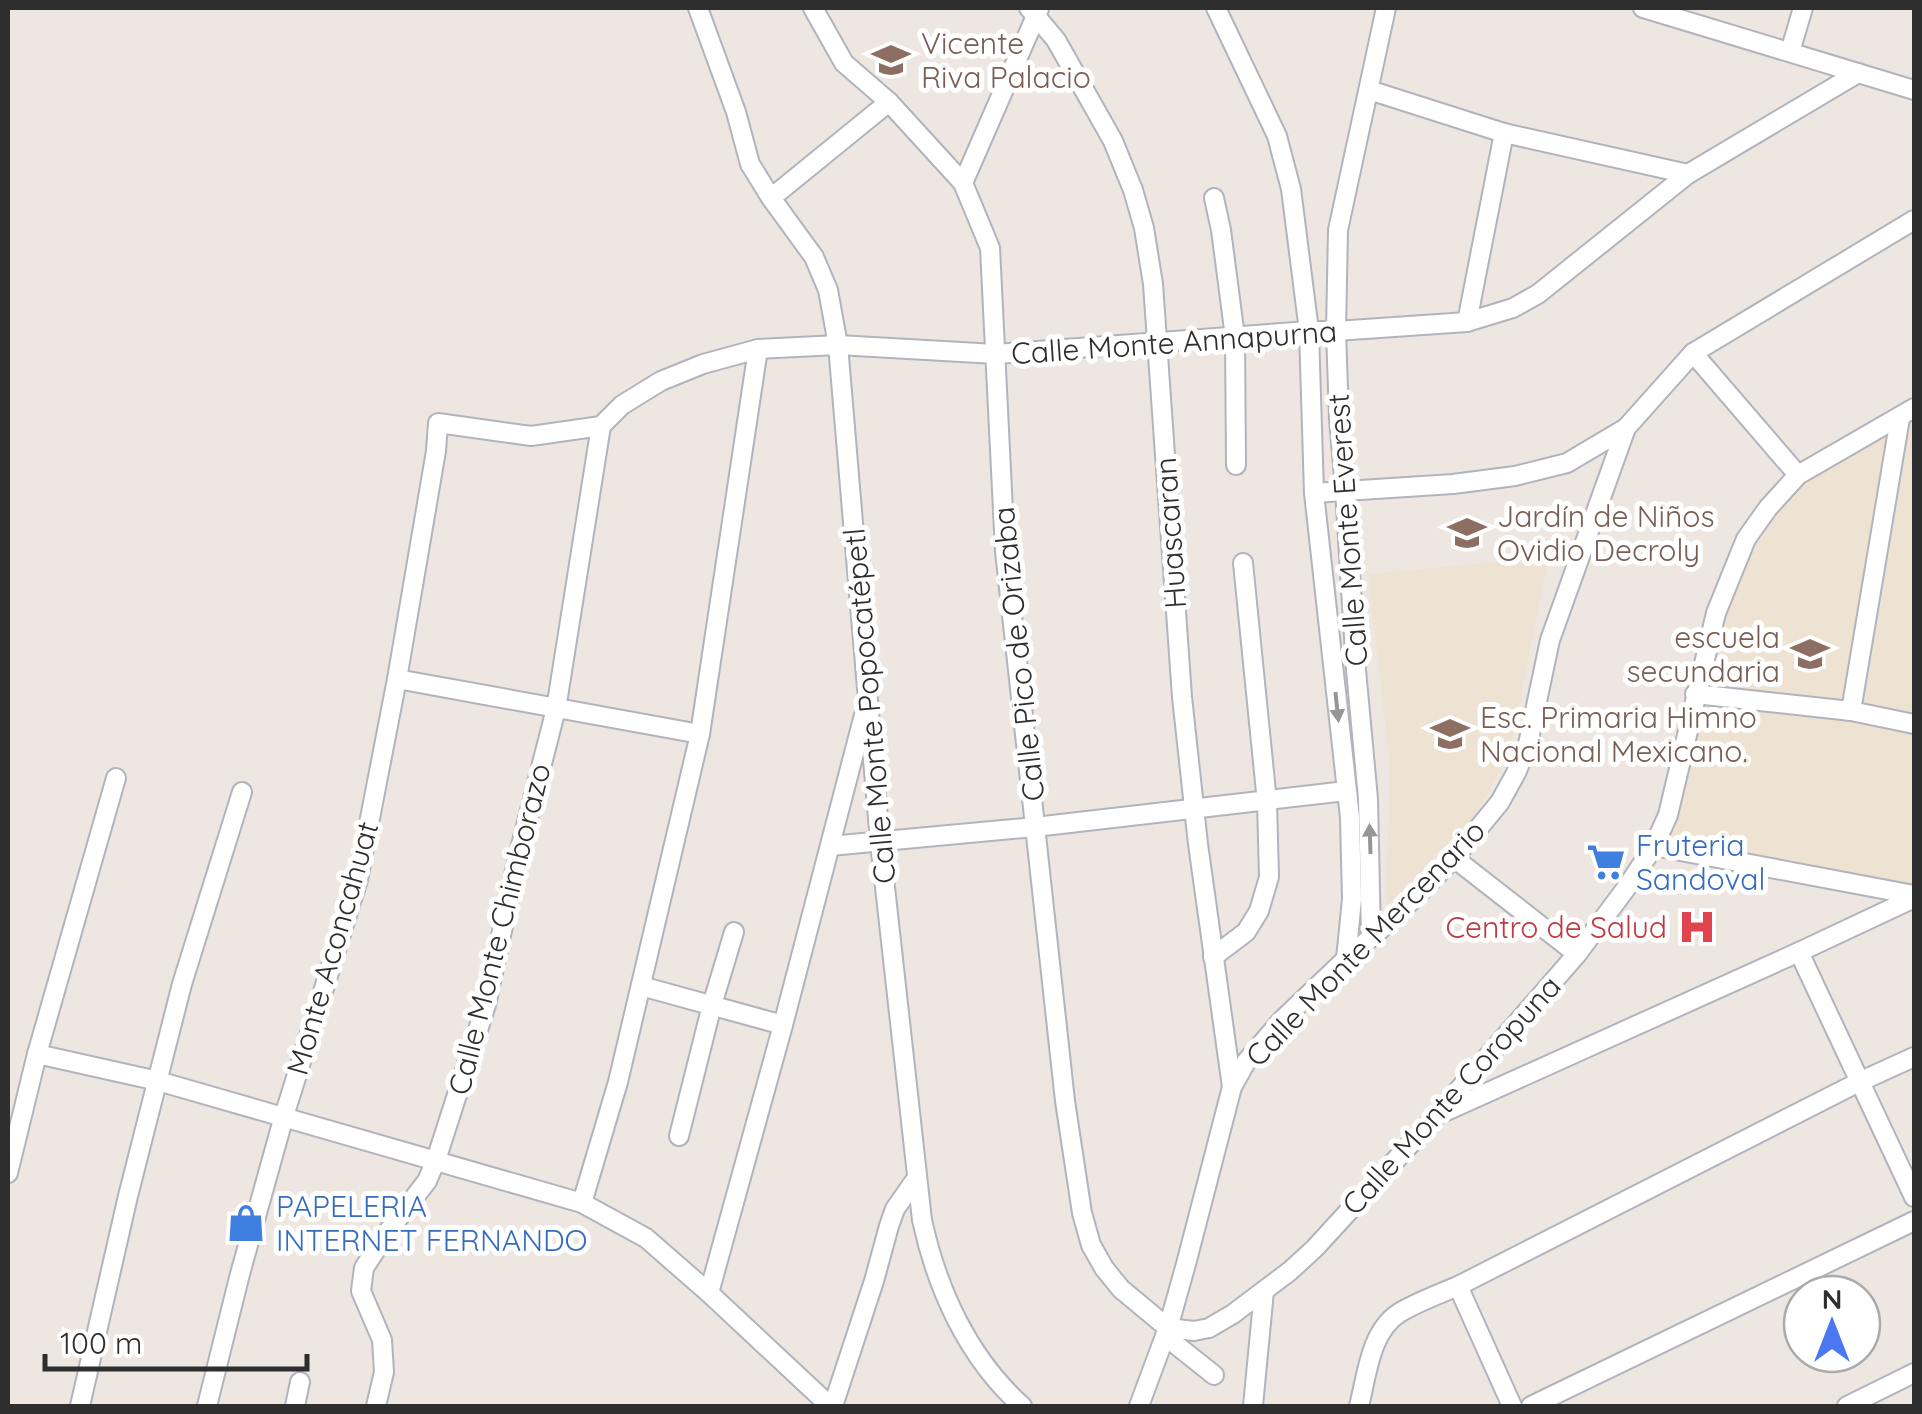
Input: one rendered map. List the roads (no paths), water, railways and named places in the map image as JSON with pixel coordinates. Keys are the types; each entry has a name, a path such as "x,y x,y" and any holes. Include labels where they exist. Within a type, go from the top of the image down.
{"street":[{"name":"Calle Monte Popocatépetl","path":"698,8 736,112 750,164 814,257 828,290 838,345 880,842 916,1179 929,1252 941,1288 1001,1398 1022,1406"},
{"name":"Calle Pico de Orizaba","path":"813,8 844,63 889,102 963,182 990,248 1005,551 1065,1101 1082,1213 1091,1246 1121,1289 1214,1375"},
{"name":"Calle Monte Everest","path":"1216,8 1277,136 1291,189 1308,331 1314,493 1350,818 1352,899 1346,959"},
{"name":"Calle Monte Everest","path":"1371,937 1368,799 1356,670 1336,331 1338,230 1386,8"},
{"path":"1643,8 1914,90"},
{"path":"1790,52 1802,8"},
{"path":"963,182 1035,10"},
{"name":"Huascaran","path":"1035,10 1106,127 1133,190 1144,228 1153,284 1179,660 1194,809 1232,1087"},
{"name":"Calle Monte Annapurna","path":"601,426 622,405 661,381 702,364 758,350 838,345 996,354 1467,322 1514,308 1538,294 1688,174 1858,73"},
{"path":"1369,90 1504,132 1688,174"},
{"path":"771,198 889,102"},
{"path":"1467,322 1504,132"},
{"path":"1214,198 1235,336 1236,465"},
{"name":"Calle Monte Mercenario","path":"1139,1406 1166,1332 1232,1087 1246,1062 1281,1021 1454,858 1500,802 1528,744 1550,640 1626,428 1693,354 1914,220"},
{"path":"582,1203 618,1082 700,734 758,350"},
{"path":"1693,354 1798,475"},
{"path":"1851,711 1907,413"},
{"name":"Calle Monte Coropuna","path":"1166,1332 1194,1332 1233,1314 1315,1248 1576,954 1654,846 1668,815 1716,613 1746,539 1798,475 1907,413"},
{"name":"Monte Aconcahuat","path":"207,1406 284,1116 358,880 397,679 438,423 531,436 601,426"},
{"name":"Calle Monte Chimborazo","path":"376,1406 384,1372 382,1340 361,1291 364,1268 427,1181 486,1005 556,709 601,426"},
{"path":"1314,493 1515,476 1567,463 1626,428"},
{"path":"1213,957 1246,932 1259,911 1269,876 1267,802 1242,563"},
{"path":"397,679 700,734"},
{"path":"1695,694 1851,711 1914,724"},
{"path":"709,1293 868,700"},
{"path":"8,1174 116,778"},
{"path":"830,846 1346,791"},
{"path":"80,1406 182,984 242,792"},
{"path":"1654,846 1914,896"},
{"path":"1454,858 1576,954"},
{"path":"1436,1116 1800,952 1914,896"},
{"path":"679,1136 734,932"},
{"path":"1800,952 1914,1197"},
{"path":"641,986 783,1025"},
{"path":"38,1054 158,1081 582,1203 646,1238 832,1406 888,1226 895,1208 916,1179"},
{"path":"1359,1406 1377,1338 1398,1314 1914,1057"},
{"path":"1530,1406 1914,1221"},
{"path":"1458,1286 1512,1406"},
{"path":"1253,1406 1264,1291"},
{"path":"1846,1406 1914,1374"},
{"path":"295,1406 300,1382"}],"place":[{"name":"Vicente Riva Palacio","path":"891,60"},
{"name":"Jardín de Niños Ovidio Decroly","path":"1467,533"},
{"name":"escuela secundaria","path":"1810,654"},
{"name":"Esc. Primaria Himno Nacional Mexicano.","path":"1450,734"},
{"name":"Fruteria Sandoval","path":"1606,862"},
{"name":"Centro de Salud","path":"1697,927"},
{"name":"PAPELERIA INTERNET FERNANDO","path":"246,1223"}]}
